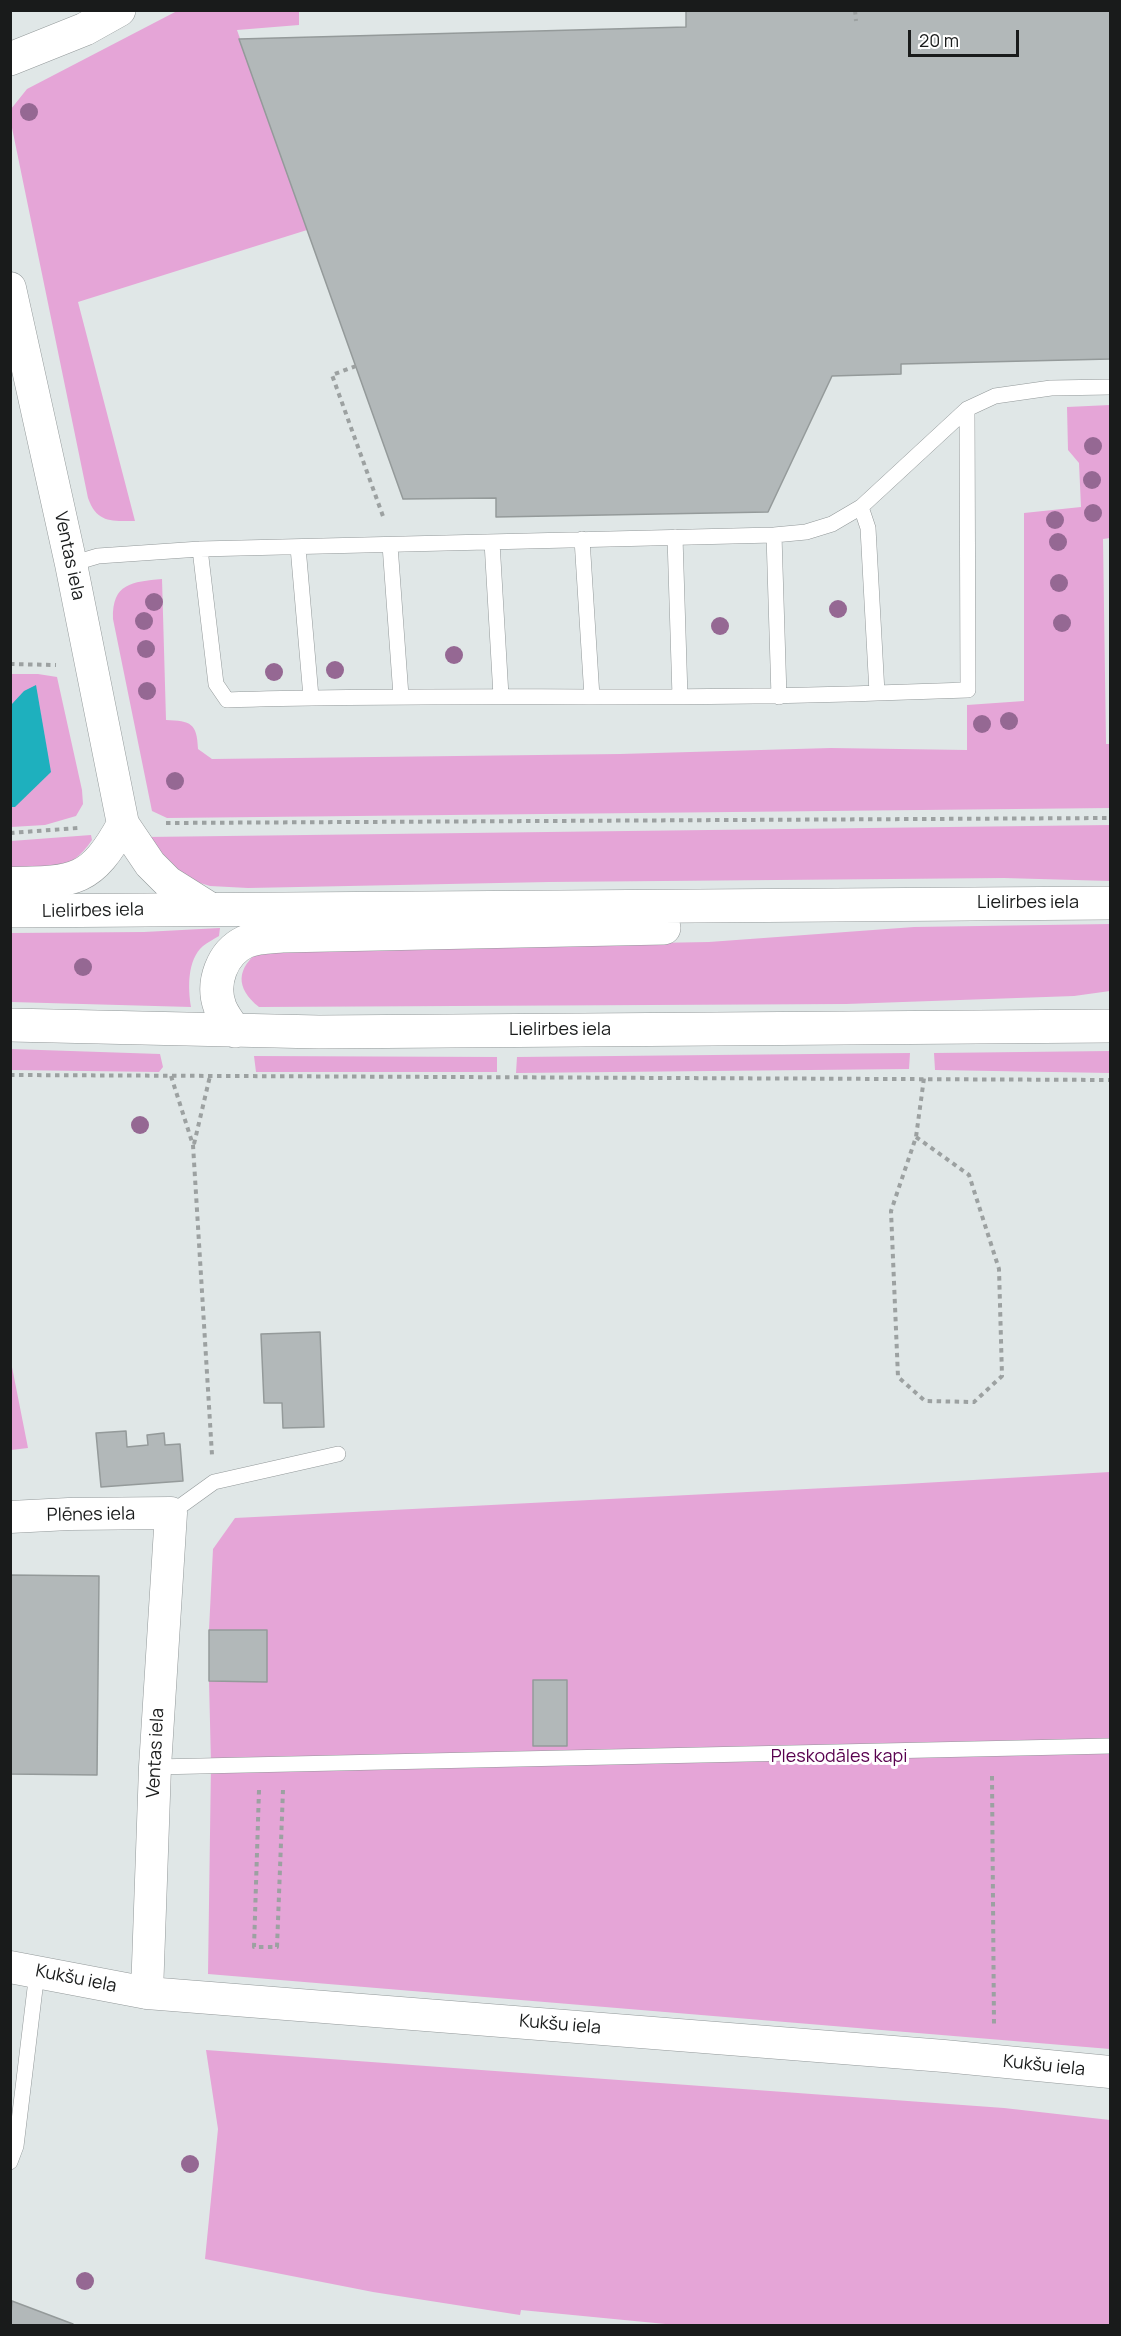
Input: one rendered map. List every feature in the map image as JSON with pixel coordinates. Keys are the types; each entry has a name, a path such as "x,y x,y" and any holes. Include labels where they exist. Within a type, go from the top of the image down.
{"main road":[{"path":"10,59 85,28 119,10"},
{"name":"Lielirbes iela","path":"10,911 1110,903"},
{"path":"235,1031 220,1007 217,986 220,968 230,953 245,942 261,938 694,927 805,905"},
{"path":"974,1028 1025,1011 1110,1007"},
{"name":"Lielirbes iela","path":"10,1025 331,1032 1110,1026"}],"street":[{"name":"Ventas iela","path":"10,288 71,564 123,824 150,864 168,882 211,909"},
{"name":"Lielirbes iela","path":"10,882 65,880 85,873 109,849 123,824"},
{"name":"Ventas iela","path":"147,1993 155,1767 171,1513"},
{"name":"Plēnes iela","path":"10,1517 171,1513"},
{"name":"Kukšu iela","path":"24,1969 147,1993 944,2056 1110,2072"}],"lane":[{"path":"71,564 98,556 200,549 774,535 806,532 832,524 861,507 967,409 995,396 1051,388 1110,387"},
{"path":"200,549 216,684 228,700 401,696 778,697 968,690 967,409"},
{"path":"861,507 868,528 877,693"},
{"path":"774,535 778,697"},
{"path":"675,537 680,697"},
{"path":"582,539 592,696"},
{"path":"492,542 501,696"},
{"path":"390,544 401,696"},
{"path":"298,547 311,697"},
{"path":"171,1513 214,1482 338,1454"},
{"path":"155,1767 284,1762 1110,1746"},
{"path":"10,2162 16,2146 24,1969"}],"path":[{"path":"855,10 856,21"},
{"path":"356,366 332,375 386,526"},
{"path":"10,664 63,665"},
{"path":"10,833 123,824 1110,818"},
{"path":"10,1075 1110,1080"},
{"path":"171,1076 194,1145 214,1482"},
{"path":"194,1145 210,1076"},
{"path":"916,1137 969,1174 999,1269 1002,1376 974,1402 926,1401 898,1377 891,1211 916,1137 924,1078"},
{"path":"992,1748 994,2032"},
{"path":"260,1763 254,1947 277,1947 284,1762"}],"green space":[{"path":"177,11 299,11 299,25 237,30 307,230 78,302 135,521 112,520 100,516 88,498 11,123 11,109 27,89"},
{"path":"1110,405 1110,538 1103,539 1106,744 1110,744 1110,808 167,818 152,811 113,619 116,598 120,591 133,583 162,579 166,720 181,721 191,725 196,734 198,749 212,759 620,754 831,748 967,750 967,705 1024,701 1024,513 1081,507 1079,463 1068,450 1067,407"},
{"path":"11,674 57,677 82,790 83,804 76,816 45,825 11,827"},
{"path":"1110,825 1110,881 1004,878 549,882 248,888 210,886 187,879 146,837"},
{"path":"91,835 92,840 83,851 66,864 46,869 11,870 11,841"},
{"path":"1110,924 1110,991 1074,996 846,1004 259,1007 251,1000 242,985 243,971 261,950 709,942 914,927"},
{"path":"220,928 219,936 203,946 191,966 189,991 191,1007 11,1002 11,933 144,932"},
{"path":"11,1049 160,1054 163,1067 159,1072 11,1070"},
{"path":"1110,1051 1110,1073 935,1070 934,1053"},
{"path":"910,1053 909,1069 516,1073 517,1057"},
{"path":"254,1056 497,1057 497,1072 256,1072"},
{"path":"10,1362 28,1448 11,1450"},
{"name":"Pleskodāles kapi","path":"1110,1472 1110,2049 208,1974 211,1764 209,1681 267,1681 267,1630 209,1630 213,1549 235,1518"},
{"path":"206,2050 1004,2108 1110,2120 1110,2325 686,2326 521,2310 520,2315 373,2292 205,2259 218,2129"}],"water":[{"path":"36,685 51,772 15,807 11,807 11,705 24,691"}],"building":[{"path":"686,10 1110,10 1110,359 901,364 901,374 832,376 768,512 496,517 496,498 403,499 239,39 686,27"},
{"path":"320,1332 324,1427 283,1428 282,1403 264,1403 261,1334"},
{"path":"126,1431 127,1447 148,1445 147,1435 164,1433 165,1445 180,1444 183,1481 101,1487 96,1433"},
{"path":"10,1575 99,1576 97,1775 10,1774"},
{"path":"209,1630 267,1630 267,1682 209,1681"},
{"path":"533,1680 567,1680 567,1746 533,1746"},
{"path":"12,2301 73,2324 73,2326 10,2326"}]}
